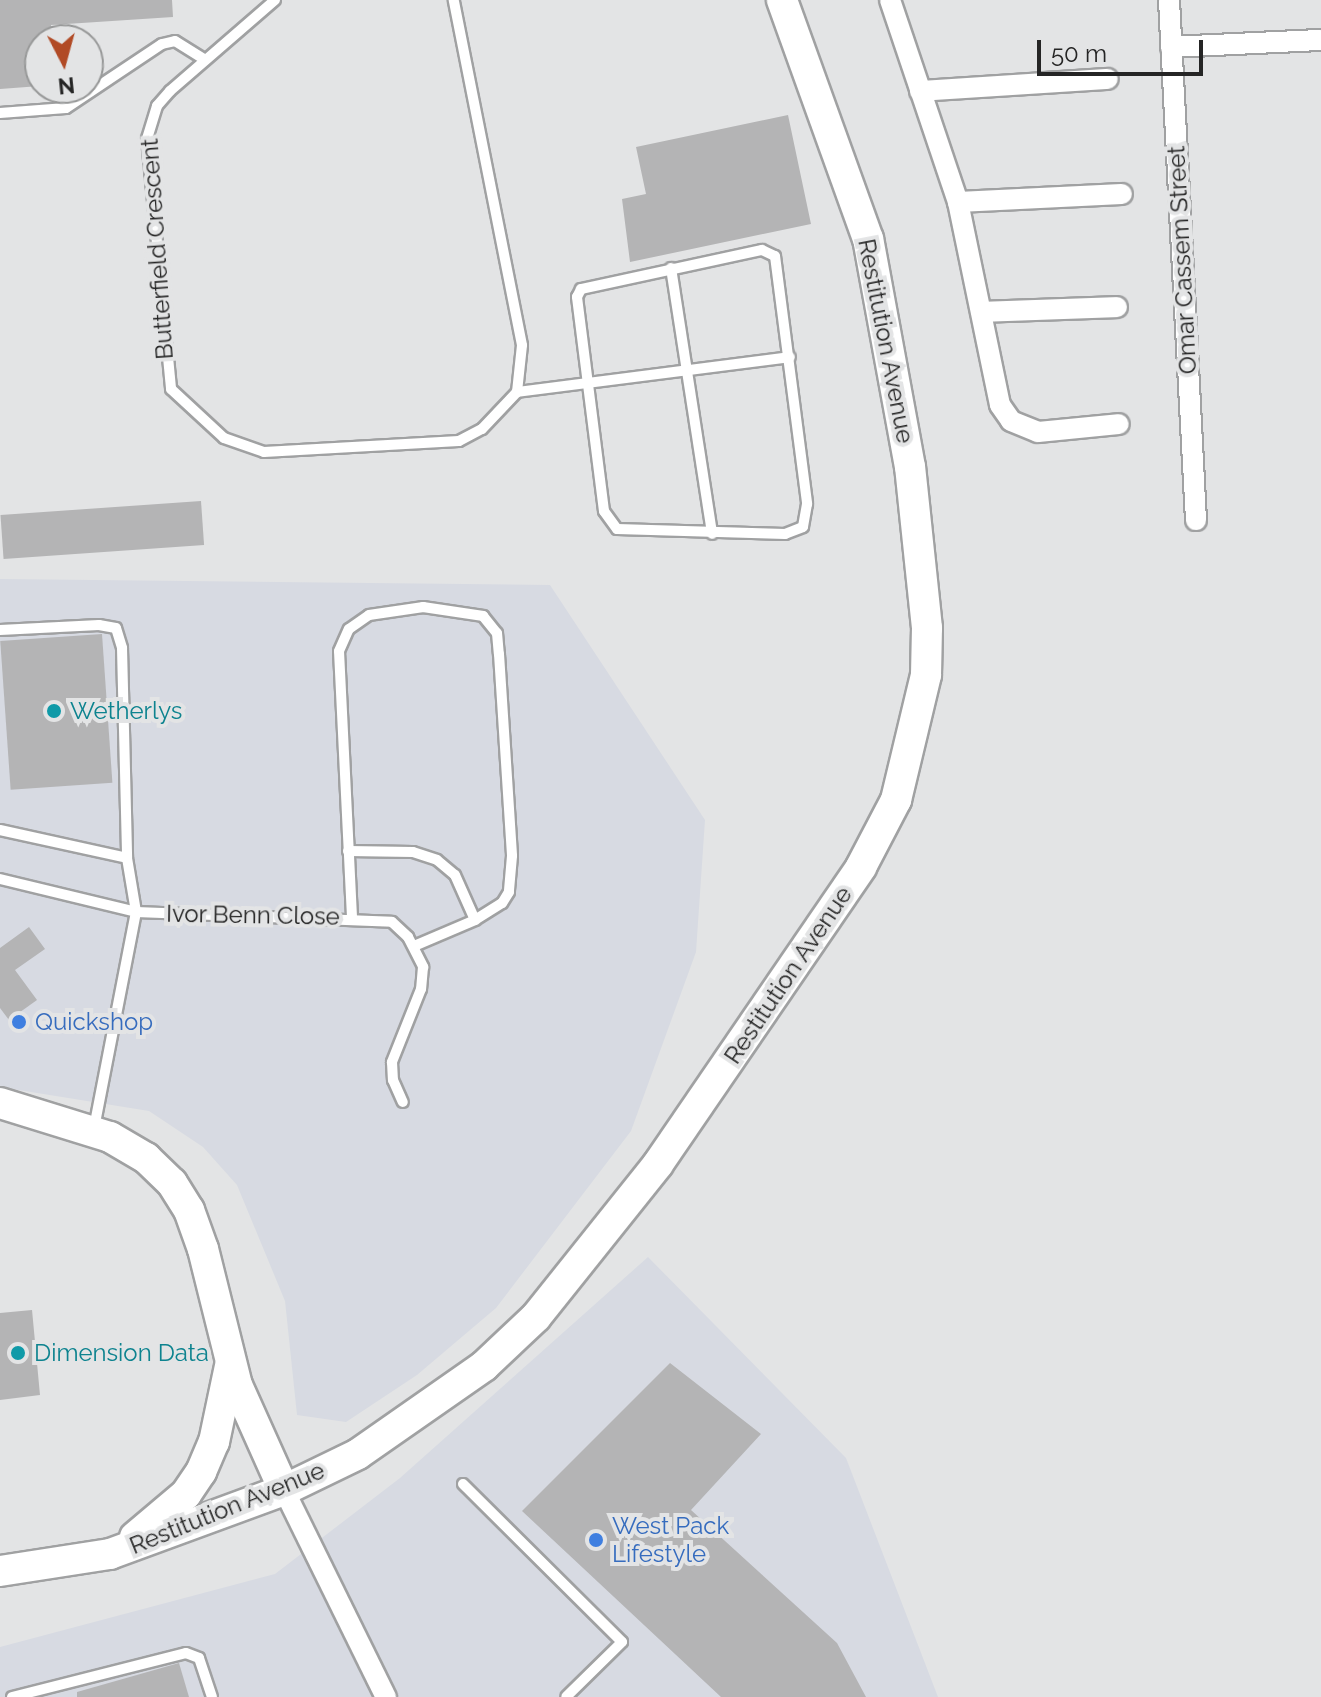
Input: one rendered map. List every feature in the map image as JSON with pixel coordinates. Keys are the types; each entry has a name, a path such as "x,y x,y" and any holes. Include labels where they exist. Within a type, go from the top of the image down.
{"street":[{"name":"Restitution Avenue","path":"0,1571 110,1554 284,1490 358,1454 428,1408 536,1317 658,1164 823,926 896,800 926,675 927,628 910,467 868,239 782,0"},
{"path":"890,0 958,202 982,312 990,373 1011,421 1038,432 1119,424"},
{"name":"Omar Cassem Street","path":"1169,0 1196,520"},
{"path":"1171,47 1321,40"},
{"path":"920,91 1108,79"},
{"path":"958,202 1122,194"},
{"path":"982,312 1117,307"},
{"path":"0,1103 82,1126 146,1158 189,1210 231,1362 284,1490 386,1697"},
{"path":"0,1123 82,1126"},
{"path":"110,1554 163,1517 201,1472 214,1442 231,1362"}],"lane":[{"name":"Butterfield Crescent","path":"275,0 204,59 157,106 147,139 171,389 224,438 264,452 459,441 482,429 517,392"},
{"path":"454,0 522,345 517,392 790,357"},
{"path":"0,113 66,108 162,44 175,41 204,59"},
{"path":"770,251 775,256 790,357 807,504 803,527 785,534 712,534 628,532 608,523 577,297 581,289 671,268 770,251"},
{"path":"671,268 712,534"},
{"path":"352,917 339,651 349,629 369,615 423,607 483,616 497,633 512,856 509,892 502,903 475,920 414,946 424,976 391,1069 403,1102"},
{"path":"0,630 99,625 116,628 122,648 127,858 136,912 0,879"},
{"path":"0,830 127,858"},
{"path":"348,851 413,852 437,860 455,875 475,920"},
{"name":"Ivor Benn Close","path":"82,1126 136,912 352,917 392,922 414,946"},
{"path":"463,1484 622,1642 566,1697"},
{"path":"12,1697 186,1653 199,1658 212,1697"}],"shaded area":[{"path":"0,579 550,585 705,820 696,952 631,1131 496,1308 417,1375 346,1422 297,1415 285,1301 237,1185 203,1147 149,1111 0,1087"},
{"path":"648,1257 846,1458 938,1697 0,1697 0,1647 275,1574 400,1478"}],"building":[{"path":"0,0 172,0 173,17 24,24 24,87 0,89"},
{"path":"788,115 811,224 630,262 622,199 646,194 636,147"},
{"path":"201,501 204,545 4,559 0,515"},
{"name":"Wetherlys","path":"102,634 112,783 11,790 0,641"},
{"path":"29,927 45,949 15,970 37,1000 9,1020 0,1008 0,948"},
{"name":"Dimension Data","path":"32,1310 40,1395 0,1400 0,1313"},
{"path":"670,1363 761,1434 691,1510 837,1643 866,1697 721,1697 522,1511"},
{"path":"179,1663 189,1697 77,1697 77,1692"}],"place":[{"name":"Wetherlys","path":"54,711"},
{"name":"Quickshop","path":"19,1022"},
{"name":"Dimension Data","path":"18,1353"},
{"name":"West Pack Lifestyle","path":"596,1540"}]}
